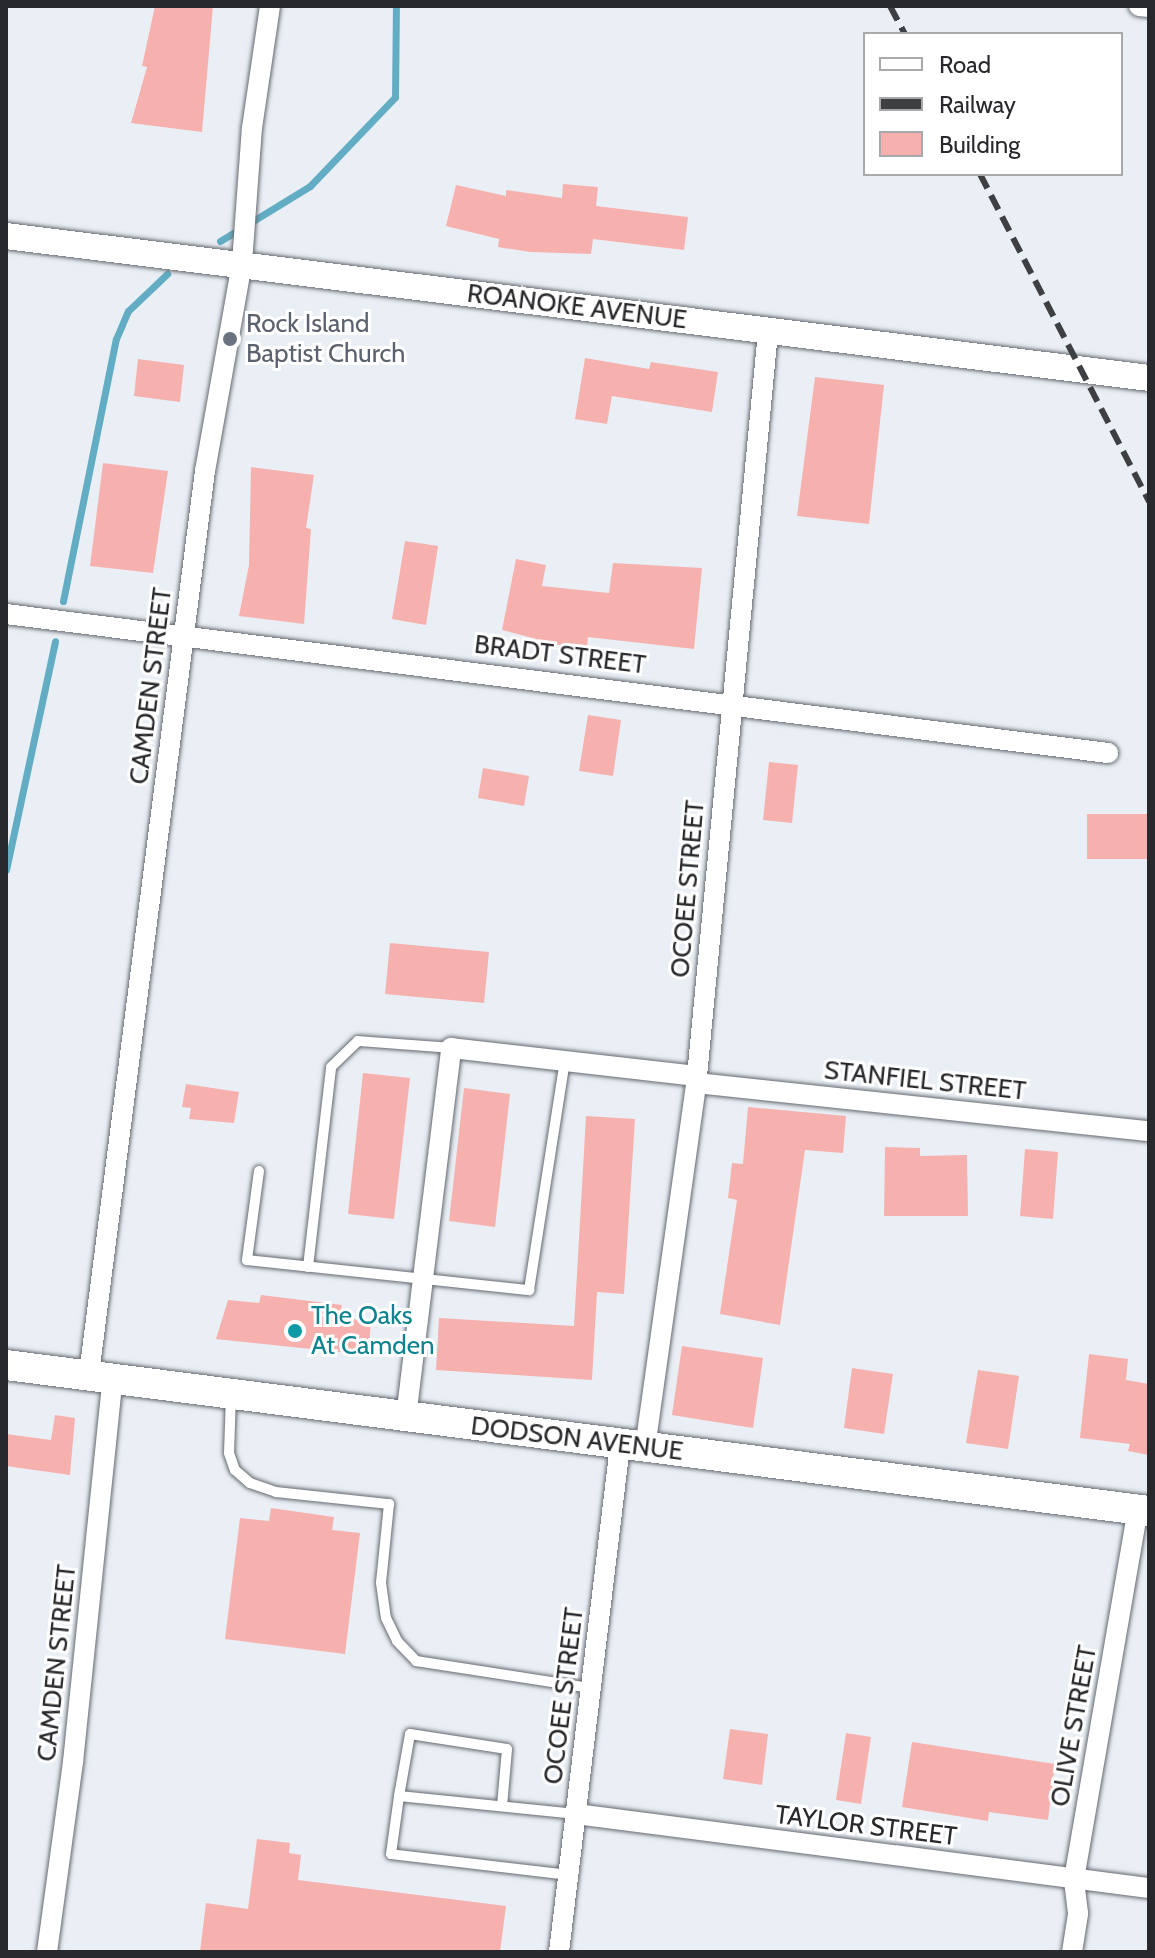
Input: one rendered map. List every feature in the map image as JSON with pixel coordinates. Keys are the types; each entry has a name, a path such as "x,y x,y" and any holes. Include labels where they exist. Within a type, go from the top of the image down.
{"main road":[{"name":"DODSON AVENUE","path":"6,1365 1144,1511"}],"street":[{"name":"CAMDEN STREET","path":"47,1952 73,1762 101,1376 183,637 205,471 242,263 252,128 270,6"},
{"path":"1139,6 1149,7"},
{"name":"ROANOKE AVENUE","path":"6,236 1149,378"},
{"name":"OCOEE STREET","path":"559,1952 591,1688 697,1080 768,332"},
{"name":"BRADT STREET","path":"6,614 731,702 1108,753"},
{"path":"406,1417 451,1048"},
{"name":"STANFIEL STREET","path":"451,1048 697,1080 1149,1131"},
{"name":"OLIVE STREET","path":"1072,1952 1078,1913 1074,1879 1144,1511"},
{"name":"TAYLOR STREET","path":"576,1814 1149,1888"}],"lane":[{"path":"308,1267 331,1067 358,1041 451,1048"},
{"path":"259,1171 247,1260 529,1290 565,1061"},
{"path":"231,1394 229,1453 235,1470 250,1483 276,1492 389,1504 381,1583 386,1618 397,1641 416,1661 591,1688"},
{"path":"502,1806 507,1749 410,1734 391,1854 569,1875"},
{"path":"399,1796 576,1814"}],"building":[{"path":"155,6 213,6 202,132 131,123 147,67 142,66"},
{"path":"563,184 598,187 596,206 688,217 684,250 593,239 591,254 530,252 498,247 499,239 446,226 456,185 506,196 506,190 562,198"},
{"path":"585,358 649,369 651,362 718,372 712,412 612,396 607,424 575,419"},
{"path":"138,359 184,365 180,402 134,396"},
{"path":"815,377 884,385 869,524 797,516"},
{"path":"103,463 168,471 153,573 90,566"},
{"path":"251,467 314,475 306,528 311,529 304,624 239,616 249,565"},
{"path":"405,541 438,546 426,625 392,619"},
{"path":"516,559 546,565 542,586 609,593 613,563 702,568 694,649 588,637 587,647 559,645 502,630"},
{"path":"588,715 621,720 613,776 579,771"},
{"path":"769,762 798,765 792,823 763,820"},
{"path":"483,768 529,776 524,806 478,798"},
{"path":"1087,814 1149,814 1149,859 1087,859"},
{"path":"390,943 489,952 484,1003 385,994"},
{"path":"363,1073 410,1078 394,1219 348,1214"},
{"path":"186,1084 239,1092 234,1123 189,1119 191,1108 182,1107"},
{"path":"464,1088 510,1094 495,1227 449,1221"},
{"path":"748,1107 846,1116 843,1153 805,1150 780,1325 720,1314 737,1200 728,1198 732,1163 743,1164"},
{"path":"586,1116 635,1119 624,1294 597,1292 592,1380 436,1370 439,1318 574,1326"},
{"path":"885,1147 920,1148 920,1156 967,1155 968,1216 884,1216"},
{"path":"1025,1149 1058,1152 1053,1219 1020,1216"},
{"name":"The Oaks At Camden","path":"261,1295 342,1305 340,1316 371,1323 368,1355 216,1339 228,1300 259,1303"},
{"path":"682,1346 763,1358 753,1428 672,1415"},
{"path":"1089,1354 1128,1359 1126,1380 1149,1384 1149,1455 1128,1451 1130,1444 1080,1438"},
{"path":"852,1368 893,1374 884,1434 844,1428"},
{"path":"978,1370 1019,1376 1008,1449 966,1443"},
{"path":"55,1415 75,1418 70,1475 6,1466 6,1434 51,1440"},
{"path":"271,1508 334,1517 332,1530 360,1533 345,1654 225,1639 240,1518 269,1521"},
{"path":"730,1729 768,1734 762,1785 723,1779"},
{"path":"846,1733 871,1737 861,1804 836,1800"},
{"path":"912,1742 1055,1764 1048,1820 989,1812 988,1821 902,1807"},
{"path":"257,1839 290,1843 289,1853 301,1855 298,1880 506,1906 500,1952 200,1952 206,1903 248,1909"}],"waterway":[{"path":"220,241 310,186 395,97 396,6"},
{"path":"63,601 116,339 128,311 167,274"},
{"path":"6,870 55,641"}],"railway":[{"path":"890,6 904,32"},
{"path":"981,176 1149,502"}],"place":[{"name":"Rock Island Baptist Church","path":"230,339"},
{"name":"The Oaks At Camden","path":"295,1331"}]}
